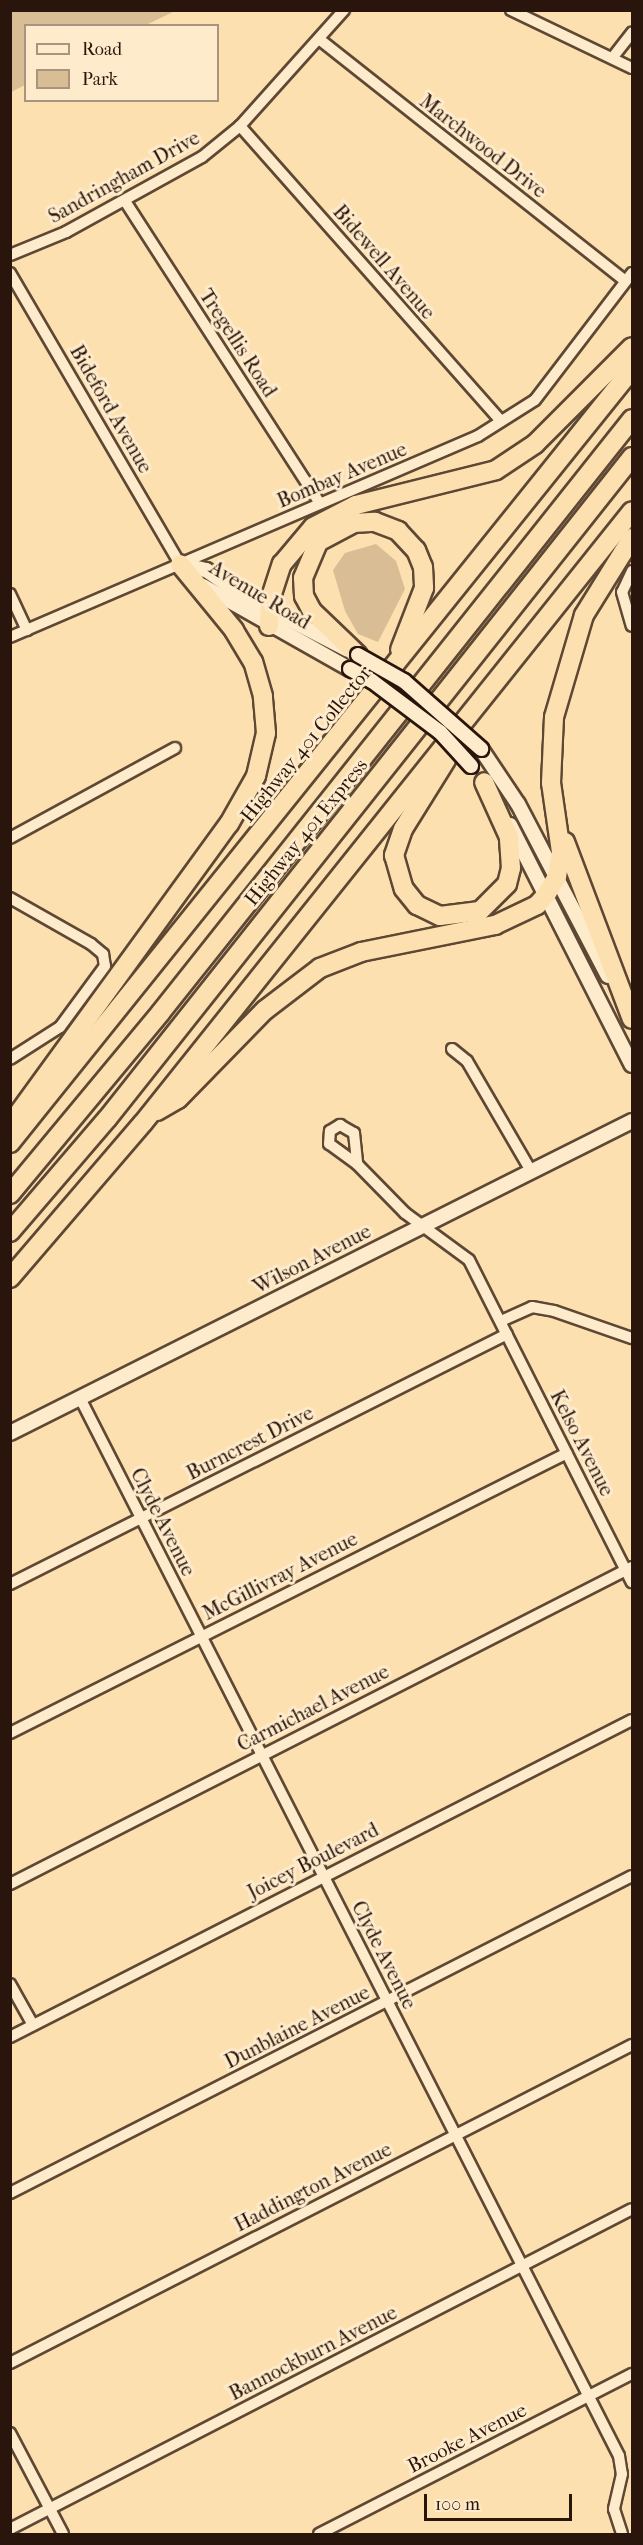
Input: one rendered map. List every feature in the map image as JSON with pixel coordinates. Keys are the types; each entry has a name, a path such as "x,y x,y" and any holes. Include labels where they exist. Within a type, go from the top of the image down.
{"highway":[{"path":"268,618 282,564 313,527 356,505 496,470 535,444 633,347"},
{"name":"Highway 401 Collector","path":"10,1143 375,694 633,369"},
{"name":"Highway 401 Express","path":"10,1194 161,1012 633,420"},
{"name":"Highway 401 Express","path":"10,1232 114,1110 633,457"},
{"path":"10,1278 148,1116 633,511"},
{"path":"354,662 312,611 303,578 309,556 330,532 353,523 375,522 398,531 416,550 423,567 424,588 406,641 375,694"},
{"path":"148,1116 178,1099 265,1010 320,968 360,952 495,925 537,905 546,895 557,877 561,852 550,750 565,673 584,615 633,538"},
{"path":"10,1125 229,824 256,776 266,733 263,696 254,662 231,625 180,564"},
{"path":"457,732 448,756 403,829 394,855 410,897 417,905 440,916 480,911 507,884 512,868 509,837 484,782"},
{"path":"557,819 633,1022"}],"main road":[{"name":"Avenue Road","path":"180,564 206,570 268,618 354,662 412,688 481,749 518,804 633,1022"},
{"name":"Avenue Road","path":"354,662 372,681 440,732 484,782 546,895 633,1065"},
{"name":"Wilson Avenue","path":"10,1433 424,1223 633,1121"}],"street":[{"name":"Sandringham Drive","path":"10,255 125,201 202,157 240,126 344,10"},
{"path":"511,10 633,68"},
{"path":"613,57 633,33"},
{"name":"Marchwood Drive","path":"319,39 629,277"},
{"name":"Bidewell Avenue","path":"240,126 501,421"},
{"name":"Tregellis Road","path":"125,201 320,504"},
{"name":"Bideford Avenue","path":"10,273 180,564"},
{"name":"Bombay Avenue","path":"10,637 478,436 535,400 629,277"},
{"path":"633,571 622,592 633,626"},
{"path":"10,594 27,630"},
{"path":"10,838 175,748"},
{"path":"10,898 91,944 103,954 105,966 60,1027 10,1059"},
{"path":"452,1049 467,1061 531,1171"},
{"name":"Kelso Avenue","path":"357,1164 405,1213 424,1223 469,1260 567,1453 630,1568 633,1582"},
{"path":"501,1321 532,1307 554,1311 633,1338"},
{"name":"Burncrest Drive","path":"10,1584 507,1334"},
{"name":"Clyde Avenue","path":"80,1398 323,1876 457,2133 521,2267 588,2396 622,2468 614,2509 622,2535"},
{"name":"McGillivray Avenue","path":"10,1733 567,1453"},
{"name":"Carmichael Avenue","path":"10,1884 261,1754 630,1568"},
{"name":"Joicey Boulevard","path":"10,2037 633,1720"},
{"name":"Dunblaine Avenue","path":"10,2193 633,1876"},
{"path":"10,1984 33,2025"},
{"name":"Haddington Avenue","path":"10,2363 633,2045"},
{"name":"Bannockburn Avenue","path":"10,2529 633,2209"},
{"name":"Brooke Avenue","path":"319,2535 633,2374"},
{"path":"10,2433 63,2535"}],"green space":[{"path":"11,10 175,11 148,24 24,24 24,86 11,92"},
{"path":"376,544 396,561 405,589 378,642 358,634 345,611 333,570 345,553"}]}
